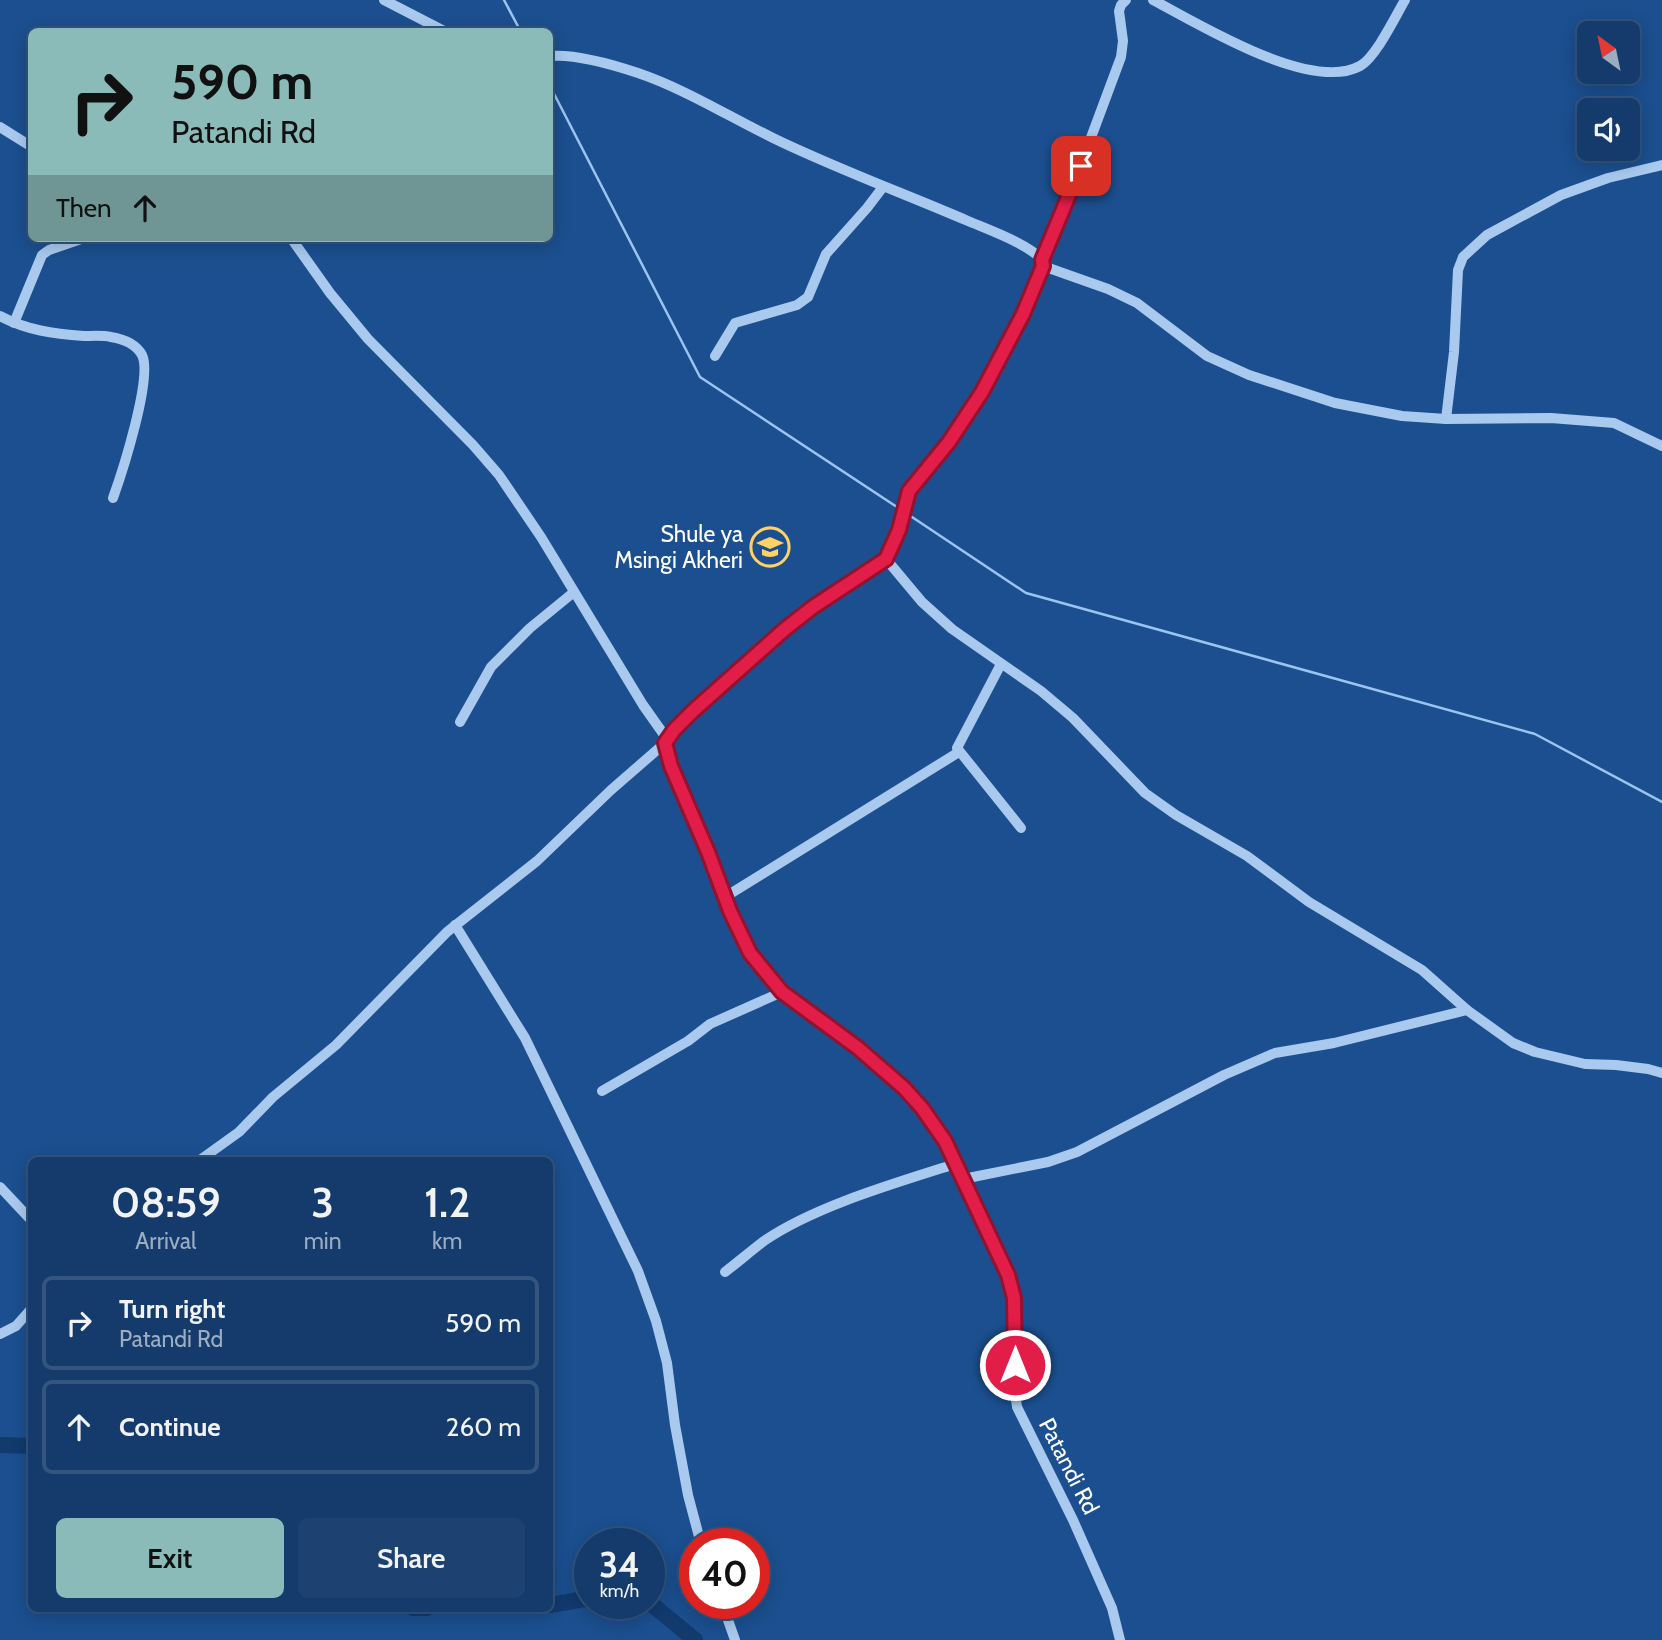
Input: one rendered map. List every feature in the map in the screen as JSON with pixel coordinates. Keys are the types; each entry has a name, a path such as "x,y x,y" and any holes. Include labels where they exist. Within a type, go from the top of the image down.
{"street":[{"path":"384,0 438,28"},
{"path":"205,1157 239,1132 273,1097 336,1045 455,925 496,896 537,861 666,741 693,711 797,619 886,559 902,522 907,497 913,485 954,435 982,392 1018,326 1121,57 1124,41 1119,11 1126,0"},
{"path":"1153,0 1254,51 1288,64 1333,74 1353,69 1365,62 1405,0"},
{"path":"553,55 625,69 657,80 831,166 994,233 1032,251 1042,263 1137,303 1207,356 1248,375 1371,412 1446,419 1525,418 1614,423 1662,446"},
{"path":"0,127 28,144"},
{"path":"1446,419 1453,362 1458,270 1463,257 1487,235 1561,195 1608,178 1662,164"},
{"path":"715,356 735,323 797,305 808,298 826,254 883,187"},
{"path":"14,323 42,255 73,242"},
{"name":"Patandi Rd","path":"294,242 330,293 368,339 491,464 529,519 666,741 671,766 750,953 782,992 858,1048 904,1088 939,1129 1002,1259 1013,1289 1014,1390 1017,1407 1083,1542 1112,1608 1120,1640"},
{"path":"0,316 14,323 58,334 123,340 133,345 144,358 139,409 128,456 113,498"},
{"path":"886,559 922,602 952,629 1041,691 1073,718 1145,793 1176,815 1247,856 1309,902 1422,970 1467,1010 1513,1043 1535,1052 1585,1064 1616,1065 1662,1073"},
{"path":"460,722 491,667 506,650 574,592"},
{"path":"1001,664 957,744 959,752 1021,828"},
{"path":"725,897 959,752"},
{"path":"455,925 543,1073 643,1282 667,1363 675,1425 697,1528"},
{"path":"602,1091 688,1041 710,1024 782,992"},
{"path":"963,1179 1048,1162 1077,1152 1224,1075 1275,1054 1334,1043 1467,1010"},
{"path":"725,1272 766,1240 803,1221 876,1190 956,1164"},
{"path":"0,1187 28,1217"},
{"path":"0,1334 16,1326 28,1312"},
{"path":"728,1619 735,1640"}],"waterway":[{"path":"504,0 519,28"},
{"path":"553,92 700,377 900,509"},
{"path":"906,513 1026,593 1535,734 1662,802"},
{"path":"0,1445 28,1446"},
{"path":"553,1604 574,1601"},
{"path":"665,1615 695,1640"}],"place":[{"name":"Shule ya Msingi Akheri","path":"770,547"}],"route":[{"path":"1015,1365 1013,1289 1002,1259 939,1129 904,1088 858,1048 782,992 750,953 671,766 665,743 693,711 797,619 886,559 896,539 909,491 960,427 1012,338 1081,166"}]}
